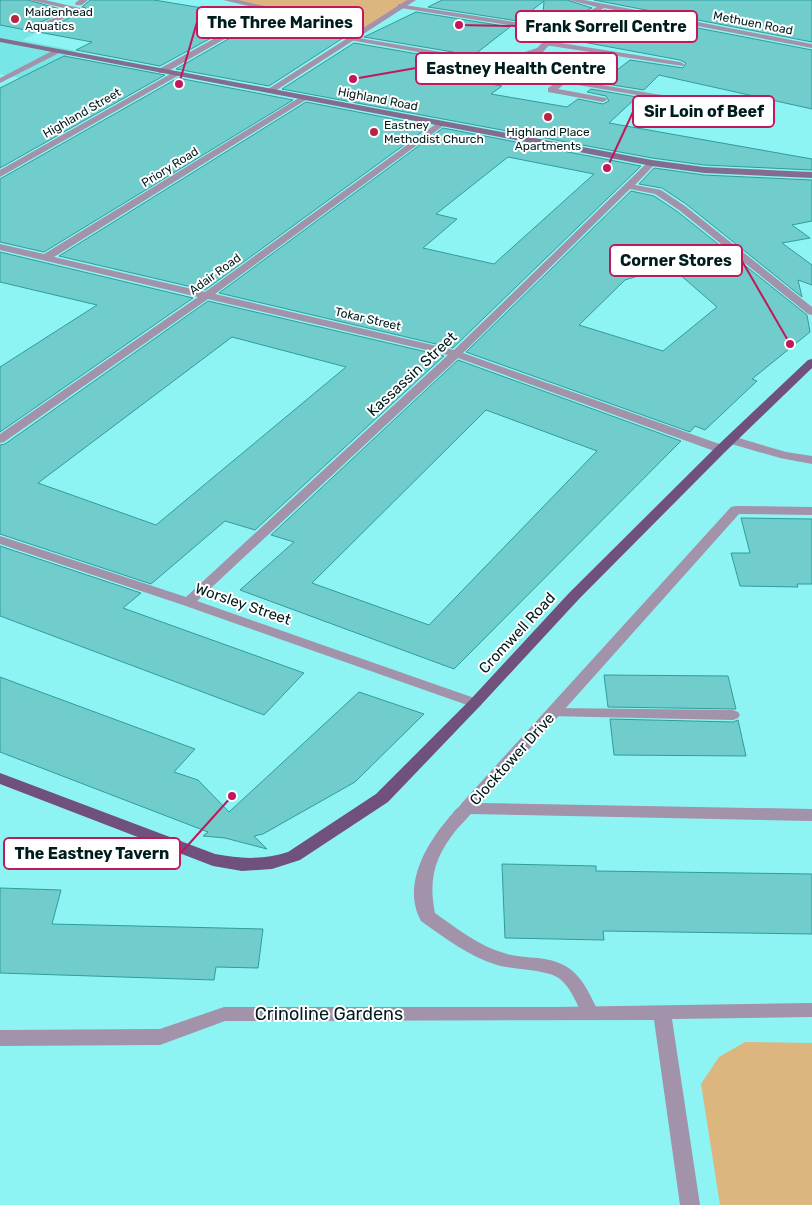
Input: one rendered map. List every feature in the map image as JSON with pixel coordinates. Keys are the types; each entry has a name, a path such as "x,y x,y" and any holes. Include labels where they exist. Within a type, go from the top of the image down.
{"main road":[{"name":"Highland Road","path":"0,40 440,124 652,162 704,170 812,175"},
{"name":"Cromwell Road","path":"0,778 213,860 242,865 272,863 301,852 382,798 475,703 574,596 720,449 732,440 812,362"}],"street":[{"path":"32,31 80,9 34,0"},
{"path":"162,71 273,9 227,0"},
{"path":"270,91 412,0"},
{"name":"Methuen Road","path":"573,0 812,46"},
{"path":"70,7 82,1"},
{"path":"401,6 528,26"},
{"path":"603,6 577,21 540,50 528,54 506,71 655,96 704,102"},
{"path":"350,38 453,56 425,76"},
{"path":"547,43 680,64"},
{"path":"0,81 59,52"},
{"name":"Highland Street","path":"0,174 177,74"},
{"path":"564,81 551,90 603,100"},
{"name":"Priory Road","path":"47,258 305,98"},
{"name":"Adair Road","path":"0,439 207,295 440,124"},
{"name":"Kassassin Street","path":"188,602 456,354 652,162"},
{"path":"629,186 658,192 682,208 812,312"},
{"name":"Tokar Street","path":"0,247 456,354 720,449"},
{"path":"732,440 784,455 812,460"},
{"name":"Clocktower Drive","path":"467,808 736,510 812,511"},
{"name":"Worsley Street","path":"0,540 188,602 475,703"},
{"path":"553,713 734,715"},
{"path":"467,808 441,837 430,859 423,889 427,916 469,946 510,962 540,965 564,972 580,991 590,1013"},
{"name":"Clocktower Drive","path":"467,808 812,815"},
{"path":"690,1205 662,1012 812,1010"},
{"name":"Crinoline Gardens","path":"0,1038 160,1037 224,1014 662,1012"}],"shaded area":[{"path":"227,0 412,0 350,38 312,16"},
{"path":"0,2 73,15 22,40 77,51 20,78 0,74"},
{"path":"745,1042 812,1043 812,1205 720,1205 701,1084 719,1057"}],"building":[{"path":"0,0 28,0 67,11 28,27 26,30 0,25"},
{"path":"90,0 154,0 251,16 160,66 76,50 92,42 38,32 85,11 86,8 82,7"},
{"path":"442,0 567,0 592,8 570,19 543,14 544,1 518,21 428,7"},
{"path":"594,0 812,0 812,42"},
{"path":"604,10 812,50 812,109 659,75 644,90 600,83 630,60 683,68 686,63 680,60 583,42 604,26 585,22"},
{"path":"416,12 510,27 447,76 502,86 491,94 567,107 578,99 603,104 609,101 606,96 587,92 591,89 637,97 609,123 812,159 812,170 704,165 652,158 282,89 354,43 441,58 420,73 420,78 426,80 459,55 453,52 364,37"},
{"path":"265,18 288,22 317,19 332,37 343,38 269,86 176,69"},
{"path":"64,56 165,75 0,168 0,88"},
{"path":"178,78 293,100 44,252 0,242 0,179"},
{"path":"306,102 430,126 205,290 59,256"},
{"path":"443,128 641,166 453,348 219,293","holes":["508,157 594,174 494,264 423,248 457,219 436,214"]},
{"path":"654,168 704,175 812,180 812,221 792,225 810,238 782,243 812,265 812,285 798,280 802,297 686,204 662,188 639,184"},
{"path":"631,191 654,196 678,212 807,315 810,332 752,379 757,381 705,430 695,426 690,432 466,352","holes":["670,266 717,307 663,351 579,325 625,280"]},
{"path":"0,252 193,298 0,432 0,367 97,305 0,282"},
{"path":"208,301 444,356 255,530 225,521 151,584 0,534 0,445 5,444","holes":["232,337 346,367 156,525 38,483"]},
{"path":"458,360 681,441 454,669 240,590 294,542 271,535","holes":["486,410 597,451 429,625 312,583"]},
{"path":"741,518 812,519 812,584 797,584 798,587 740,586 731,553 750,553"},
{"path":"0,546 141,593 123,608 304,673 264,715 0,616"},
{"path":"604,675 728,676 736,709 608,707"},
{"path":"0,677 195,749 174,772 198,780 229,812 359,692 424,714 355,782 263,834 254,836 267,849 225,838 203,836 208,832 0,752"},
{"path":"610,719 733,722 738,720 746,756 614,755"},
{"path":"502,864 596,866 596,871 812,874 812,934 603,931 604,940 505,938"},
{"path":"0,888 61,890 52,924 263,929 258,968 216,967 214,980 0,973"}],"place":[{"name":"Maidenhead Aquatics","path":"15,19"},
{"name":"Frank Sorrell Centre","path":"459,25"},
{"name":"Eastney Health Centre","path":"353,79"},
{"name":"The Three Marines","path":"179,84"},
{"name":"Highland Place Apartments","path":"548,117"},
{"name":"Eastney Methodist Church","path":"374,132"},
{"name":"Sir Loin of Beef","path":"607,168"},
{"name":"Corner Stores","path":"790,344"},
{"name":"The Eastney Tavern","path":"232,796"}]}
